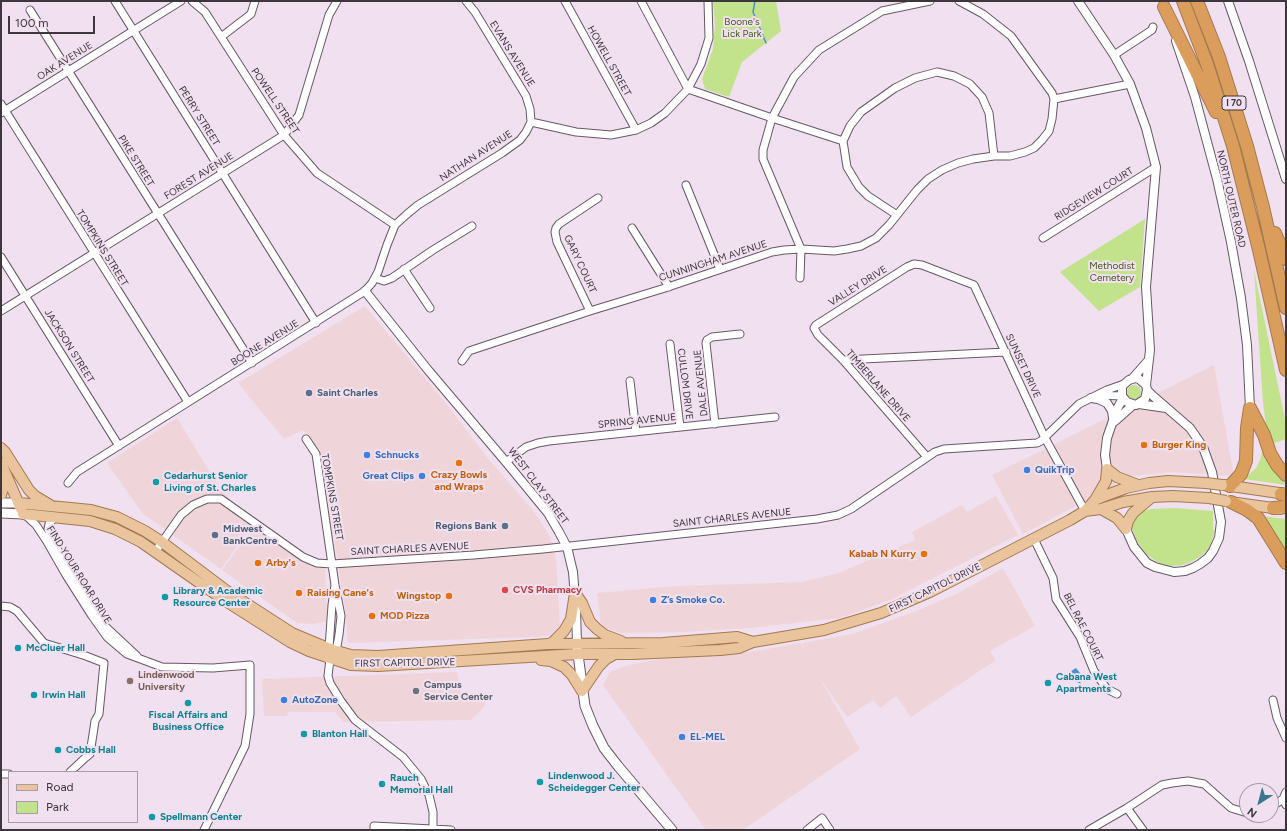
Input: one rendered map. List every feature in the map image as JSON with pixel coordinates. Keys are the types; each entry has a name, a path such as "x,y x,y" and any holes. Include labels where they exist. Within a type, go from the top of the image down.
{"highway":[{"name":"I 70","path":"1183,1 1207,64 1233,146 1256,236 1286,370"},
{"name":"I 70","path":"1197,1 1219,58 1247,146 1263,207 1286,308"},
{"path":"1163,4 1233,146"},
{"path":"1263,207 1286,259"},
{"path":"1250,408 1264,435 1270,453 1277,465 1286,475"},
{"path":"1226,486 1241,474 1246,461 1247,428 1250,408"},
{"path":"1228,501 1247,510 1258,518 1286,563"},
{"path":"1273,508 1286,507"}],"main road":[{"path":"1,448 29,490 54,512"},
{"path":"1,451 23,491 23,514 1,512"},
{"path":"1,463 23,504"},
{"path":"1,468 5,482 1,495"},
{"path":"1107,468 1117,477 1138,485"},
{"path":"1095,500 1106,482 1107,468"},
{"name":"FIRST CAPITOL DRIVE","path":"23,514 92,510 117,517 145,530 227,591 292,633 351,665 378,666 517,657 578,654 632,654 726,650 739,648 753,642 824,630 881,613 930,592 1034,539 1085,511 1095,500 1120,490 1138,485 1168,481 1206,483 1284,494"},
{"name":"FIRST CAPITOL DRIVE","path":"1085,511 1101,510 1123,502 1152,497 1174,496 1209,498 1286,510"},
{"path":"1126,529 1128,521 1133,513 1152,497"},
{"path":"1,503 23,504"},
{"name":"FIRST CAPITOL DRIVE","path":"23,504 115,529 155,552 224,600 296,646 331,653 378,656 548,644 663,643 736,637 753,642"},
{"path":"1101,510 1117,518 1126,529"},
{"path":"575,593 582,603 590,622 597,629 605,635 628,643"},
{"path":"548,644 553,642 562,633 571,619 575,593"},
{"name":"WEST CLAY STREET","path":"577,643 585,706 604,748 672,830"},
{"path":"517,657 551,661 564,667 572,675 582,690 599,666 606,659 615,654"}],"street":[{"name":"PERRY STREET","path":"115,1 316,323"},
{"name":"OAK AVENUE","path":"2,109 181,1"},
{"name":"POWELL STREET","path":"192,1 205,12 284,135 317,173 395,225"},
{"path":"221,37 251,14 255,1"},
{"name":"FOREST AVENUE","path":"1,311 284,135 299,115 329,15 337,1"},
{"name":"EVANS AVENUE","path":"466,1 475,12 526,96 530,109 531,122"},
{"name":"HOWELL STREET","path":"565,1 636,130"},
{"path":"641,1 688,89 843,141"},
{"path":"531,122 576,132 599,135 611,135 636,130 651,123 665,113 688,89 701,64 709,38 708,1"},
{"path":"800,278 801,249 763,159 763,150 772,118 794,77 819,50 882,11 930,1"},
{"path":"959,1 984,14 1011,36 1052,93 1054,99 1130,84"},
{"path":"1078,1 1114,55 1130,84 1146,128 1156,167 1146,287 1150,350 1145,399 1136,404 1113,423"},
{"path":"1228,1 1249,61 1286,179"},
{"name":"NORTH OUTER ROAD","path":"1163,4 1195,97 1217,178 1230,235 1247,344 1250,408"},
{"name":"PIKE STREET","path":"30,10 252,362"},
{"path":"1114,55 1152,30 1153,27"},
{"path":"897,215 868,196 859,187 847,166 843,141 850,126 861,112 896,88 915,78 937,72 954,76 970,84 982,97 990,113 994,156"},
{"name":"CUNNINGHAM AVENUE","path":"462,361 469,351 590,311 669,287 772,252 801,249 834,251 861,246 876,238 889,225 916,190 928,179 942,170 958,163 994,156 1010,156 1034,148 1048,131 1052,119 1054,99"},
{"name":"TOMPKINS STREET","path":"2,109 188,402"},
{"name":"NATHAN AVENUE","path":"375,278 395,225 418,205 509,149 520,140 531,122"},
{"name":"RIDGEVIEW COURT","path":"1043,238 1156,167"},
{"path":"686,185 720,269"},
{"name":"GARY COURT","path":"590,311 557,242 555,232 558,224 598,198"},
{"path":"375,278 380,280 388,280 472,226"},
{"path":"632,228 669,287"},
{"name":"JACKSON STREET","path":"1,257 119,446"},
{"name":"VALLEY DRIVE","path":"814,328 816,325 900,271 914,264"},
{"name":"SUNSET DRIVE","path":"914,264 922,265 974,285 1045,438 1085,511"},
{"path":"404,269 430,308"},
{"name":"BOONE AVENUE","path":"68,483 77,472 365,291 375,278"},
{"name":"WEST CLAY STREET","path":"365,291 428,370 548,513 567,547 573,572 577,643"},
{"name":"TIMBERLANE DRIVE","path":"814,328 818,335 843,360 927,458"},
{"name":"DALE AVENUE","path":"715,424 706,343 707,340 712,337 740,334"},
{"name":"CULLOM DRIVE","path":"670,344 680,427"},
{"path":"843,360 1006,352"},
{"path":"1107,468 1105,462 1106,447 1122,397 1121,390 1124,384 1132,379 1148,361"},
{"path":"1126,529 1134,547 1147,563 1160,569 1174,572 1185,571 1200,564 1213,551 1219,538 1221,522 1212,472 1208,458 1198,438 1183,420 1167,408 1139,379 1132,379"},
{"path":"630,381 636,432"},
{"name":"SAINT CHARLES AVENUE","path":"332,564 474,555 567,547 774,524 838,515 851,509 935,452 944,449 1037,443 1045,438 1079,404 1124,384"},
{"path":"1094,397 1122,397 1127,402 1167,408"},
{"path":"1094,397 1107,403 1112,411 1113,423"},
{"name":"SPRING AVENUE","path":"506,462 526,447 538,443 775,417"},
{"name":"TOMPKINS STREET","path":"306,439 316,454 335,585 331,653 328,676 330,683 340,700 355,720 403,757 421,779 429,795 433,812 433,830"},
{"path":"155,552 182,515 192,505 207,499 221,499 303,557 316,563 332,564"},
{"name":"FIND YOUR ROAR DRIVE","path":"54,512 49,524 49,533 63,560 106,627 138,658"},
{"name":"FIND YOUR ROAR DRIVE","path":"23,514 39,530 92,616 107,637 127,654 162,667 213,668 250,665 250,714 245,746 204,830"},
{"name":"BEL RAE COURT","path":"1034,539 1053,578 1056,599 1080,637 1094,671 1107,689 1117,694"},
{"path":"1,606 10,607 17,611 44,643 104,663 99,714 94,721 90,754 71,771"},
{"path":"1273,700 1277,718 1286,738"},
{"path":"1089,830 1127,808 1162,785 1172,782 1188,781 1204,784 1221,801 1231,808 1239,810"},
{"path":"1284,802 1286,792"},
{"path":"1127,808 1143,830"},
{"path":"807,830 822,818 830,830"},
{"path":"374,828 451,830"}],"shaded area":[{"path":"365,306 445,402 487,457 536,514 550,537 556,558 560,626 550,635 537,637 348,643 345,608 320,451 303,430 284,439 238,383"},
{"path":"1214,365 1234,476 1173,472 1132,476 1023,534 992,475"},
{"path":"177,418 217,484 252,525 221,569 142,513 107,463"},
{"path":"996,496 1018,535 890,600 840,618 750,628 682,632 621,633 601,626 597,593 678,586 802,582 839,573 915,540 912,532 962,505 967,512"},
{"path":"255,526 312,565 325,567 327,622 313,624 297,623 222,570"},
{"path":"1003,568 1035,626 990,651 996,660 911,717 896,696 880,708 873,700 847,717 819,677 860,749 743,830 706,830 603,685 610,672 629,665 681,655 750,652 801,643 807,654 802,643 852,634 919,610 956,594"},
{"path":"457,672 461,695 483,696 487,699 484,707 471,720 343,722 335,712 288,712 287,716 264,716 262,679"}],"green space":[{"name":"Boone's Lick Park","path":"713,1 776,1 781,31 742,62 729,97 705,89 702,79 713,49 715,26"},
{"name":"Methodist Cemetery","path":"1145,219 1140,287 1099,311 1060,272"},
{"path":"1254,270 1286,424 1286,439 1271,444 1267,432 1263,403"},
{"path":"1134,385 1139,387 1141,392 1139,397 1134,399 1129,397 1127,392 1129,387"},
{"path":"1262,451 1271,467 1286,485 1244,479 1256,468"},
{"path":"1175,508 1213,511 1213,530 1215,530 1210,547 1201,556 1189,563 1170,566 1157,562 1145,553 1136,540 1132,528 1135,518 1141,512 1151,509"},
{"path":"1262,516 1286,519 1286,557"}],"water":[{"path":"1076,668 1083,679 1080,681 1081,684 1075,681 1075,677 1069,677 1068,673"}],"waterway":[{"path":"755,1 753,12 766,43"}],"place":[{"name":"Saint Charles","path":"309,393"},
{"name":"Burger King","path":"1144,445"},
{"name":"Schnucks","path":"367,455"},
{"name":"Crazy Bowls and Wraps","path":"459,463"},
{"name":"QuikTrip","path":"1027,470"},
{"name":"Great Clips","path":"422,476"},
{"name":"Cedarhurst Senior Living of St. Charles","path":"156,482"},
{"name":"Regions Bank","path":"505,526"},
{"name":"Midwest BankCentre","path":"215,535"},
{"name":"Kabab N Kurry","path":"924,554"},
{"name":"Arby's","path":"258,563"},
{"name":"CVS Pharmacy","path":"505,590"},
{"name":"Raising Cane's","path":"299,593"},
{"name":"Wingstop","path":"449,596"},
{"name":"Library & Academic Resource Center","path":"165,597"},
{"name":"Z’s Smoke Co.","path":"653,600"},
{"name":"MOD Pizza","path":"372,616"},
{"name":"McCluer Hall","path":"18,648"},
{"name":"Lindenwood University","path":"130,681"},
{"name":"Cabana West Apartments","path":"1048,683"},
{"name":"Campus Service Center","path":"416,691"},
{"name":"Irwin Hall","path":"34,695"},
{"name":"AutoZone","path":"284,700"},
{"name":"Fiscal Affairs and Business Office","path":"188,703"},
{"name":"Blanton Hall","path":"304,734"},
{"name":"EL-MEL","path":"682,737"},
{"name":"Cobbs Hall","path":"58,750"},
{"name":"Lindenwood J. Scheidegger Center","path":"540,782"},
{"name":"Rauch Memorial Hall","path":"382,784"},
{"name":"Spellmann Center","path":"152,817"}]}
